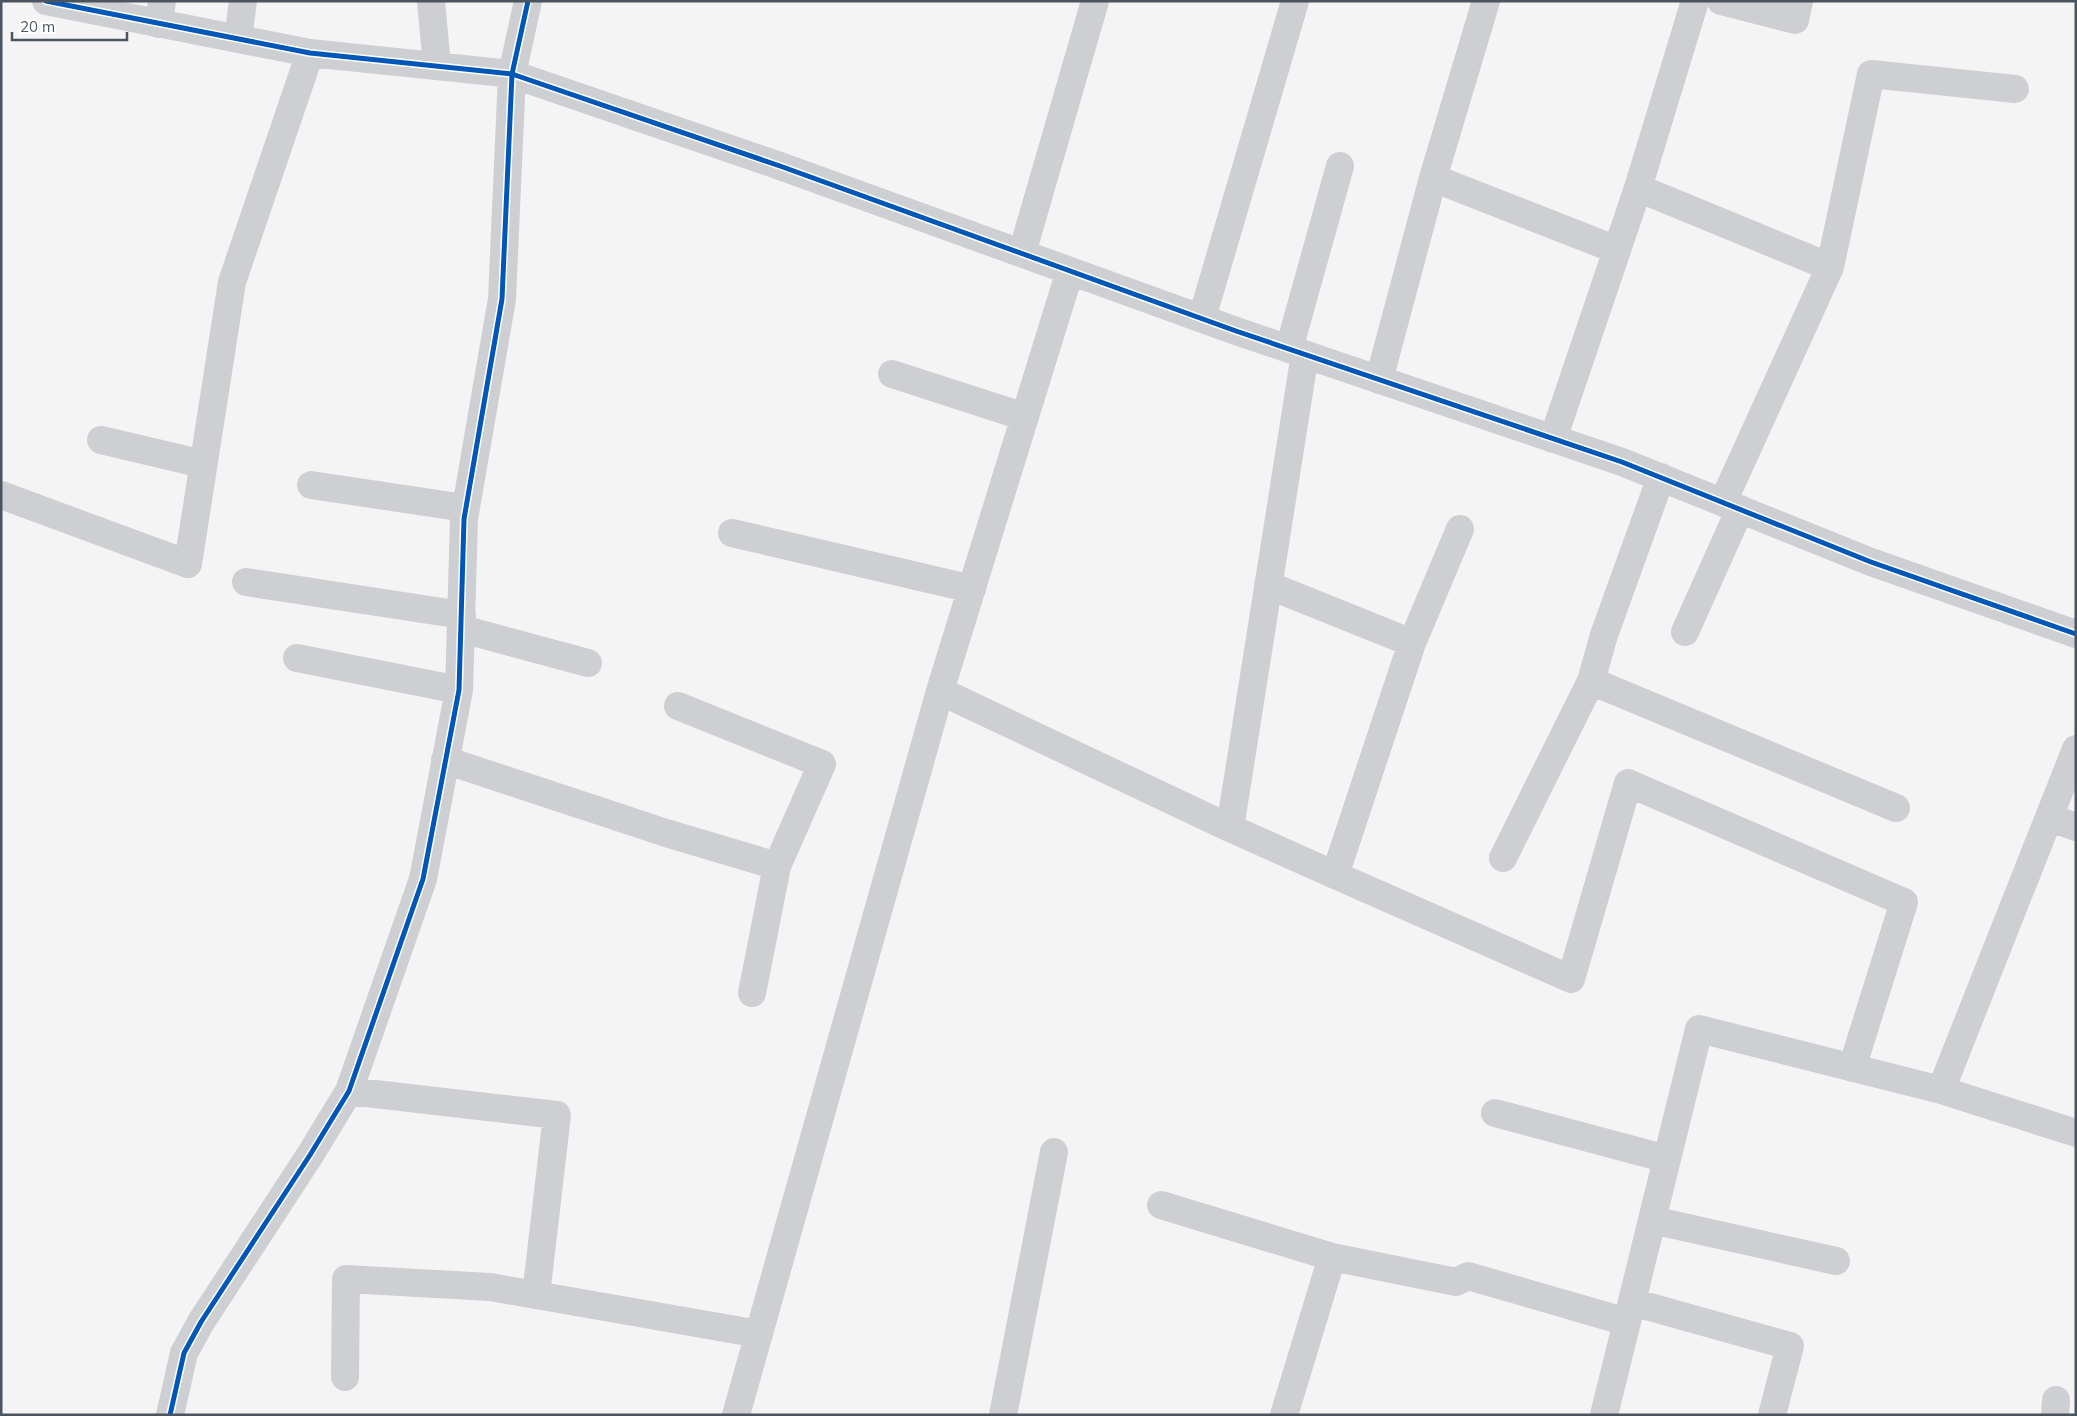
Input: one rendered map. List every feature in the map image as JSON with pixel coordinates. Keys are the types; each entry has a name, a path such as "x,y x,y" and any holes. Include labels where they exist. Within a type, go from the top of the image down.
{"street":[{"path":"46,1 161,13 238,39 310,54 512,74 780,166 1202,318 1661,477 1870,562 2076,634"},
{"path":"238,39 243,1"},
{"path":"432,1 437,66"},
{"path":"170,1415 184,1354 200,1322 310,1155 349,1091 423,879 459,690 465,508 502,300 512,74 528,1"},
{"path":"1022,253 1095,1"},
{"path":"1202,318 1295,1"},
{"path":"1379,380 1433,178 1486,1"},
{"path":"1553,439 1638,188 1695,1"},
{"path":"1721,1 1795,20 1799,1"},
{"path":"1,495 188,564 232,282 310,54"},
{"path":"1685,632 1732,506 1830,268 1871,74 2015,89"},
{"path":"1230,828 1268,585 1297,351 1340,166"},
{"path":"1433,178 1617,250"},
{"path":"1638,188 1830,268"},
{"path":"736,1415 940,691 1070,271"},
{"path":"892,374 1025,417"},
{"path":"101,440 203,464"},
{"path":"1503,858 1591,681 1604,635 1661,477"},
{"path":"311,485 465,508"},
{"path":"1334,875 1412,643 1460,529"},
{"path":"732,534 972,589"},
{"path":"246,582 462,622 588,662"},
{"path":"1268,585 1412,643"},
{"path":"298,658 459,690"},
{"path":"1591,681 1896,808"},
{"path":"940,691 1230,828 1571,979 1628,783 1904,902 1852,1068"},
{"path":"678,706 822,764 777,866 752,993"},
{"path":"1941,1090 2076,749"},
{"path":"445,760 666,833 777,866"},
{"path":"2049,817 2076,827"},
{"path":"1604,1415 1698,1029 1941,1090 2076,1134"},
{"path":"349,1091 557,1115 536,1295"},
{"path":"1495,1113 1667,1159"},
{"path":"1003,1415 1054,1152"},
{"path":"1160,1205 1332,1257 1456,1282 1468,1276 1790,1346 1772,1415"},
{"path":"1652,1220 1836,1261"},
{"path":"1284,1415 1332,1257"},
{"path":"345,1377 346,1280 490,1287 759,1334"}],"cycle path":[{"path":"46,1 310,53 512,74 780,166 1236,331 1622,462 1871,562 2076,634"},
{"path":"170,1415 184,1353 201,1322 310,1155 349,1091 423,879 459,690 464,519 502,299 512,74 528,1"}]}
